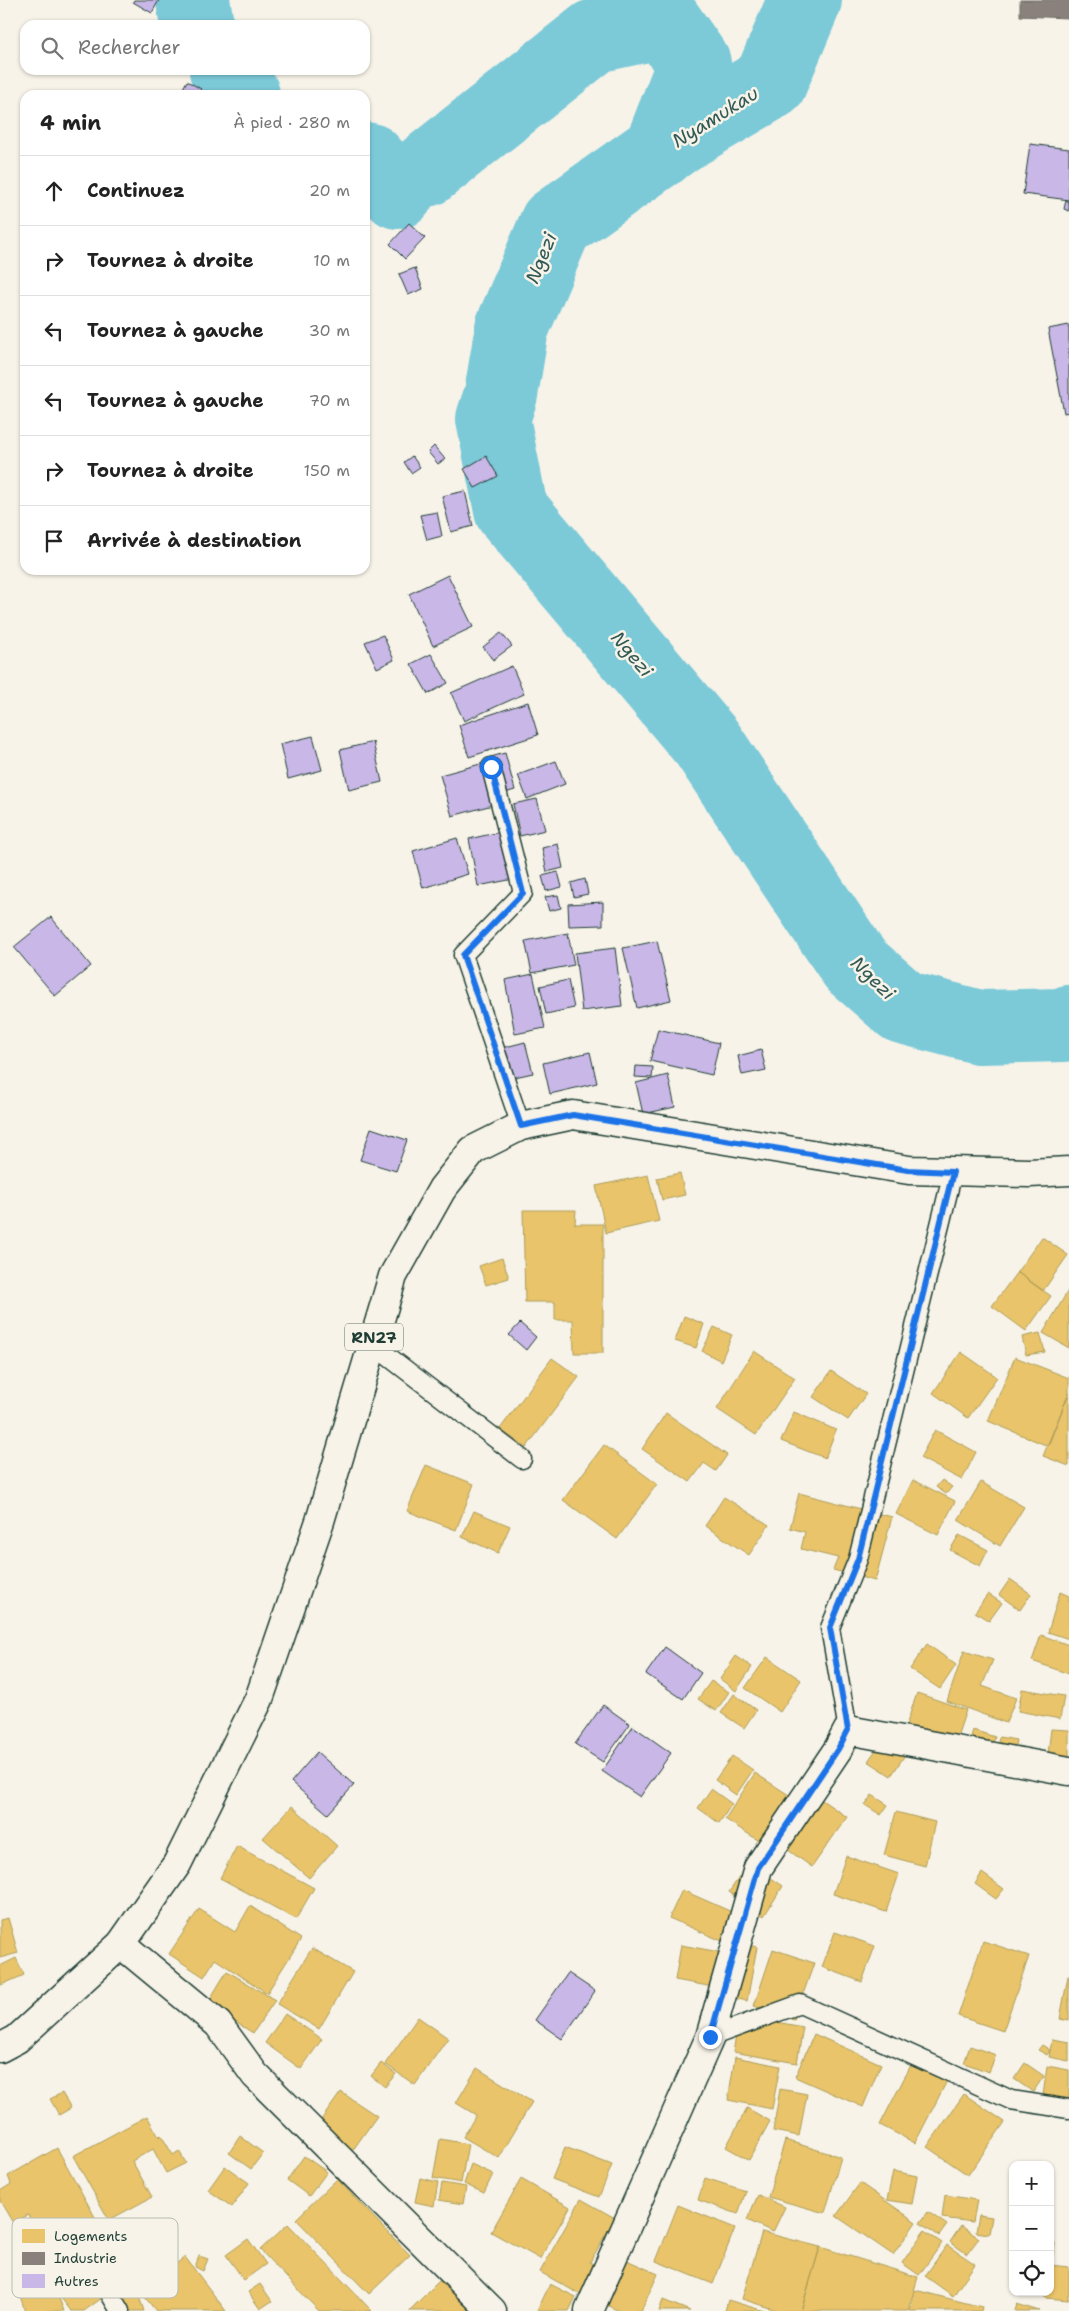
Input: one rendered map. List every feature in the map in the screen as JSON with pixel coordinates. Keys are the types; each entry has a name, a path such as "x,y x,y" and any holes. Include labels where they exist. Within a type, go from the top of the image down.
{"main road":[{"name":"RN27","path":"0,2048 16,2039 121,1944 177,1864 259,1699 320,1522 392,1276 442,1188 473,1150 521,1126 573,1115 908,1170 1029,1173 1069,1171"},
{"path":"590,2311 710,2037 758,1868 838,1749 848,1730 1069,1771"},
{"path":"121,1944 218,2024 255,2075 492,2311"}],"lane":[{"path":"491,767 523,893 463,955 521,1126"},
{"path":"848,1730 830,1628 858,1559 953,1172"},
{"path":"372,1344 522,1459"},
{"path":"710,2037 800,2004 1011,2100 1069,2109"},
{"path":"112,2298 120,2311"}],"building: Logements":[{"path":"680,1173 685,1195 662,1200 657,1178"},
{"path":"648,1175 659,1221 606,1233 596,1186"},
{"path":"523,1210 576,1210 575,1224 603,1224 603,1353 574,1353 573,1320 555,1320 555,1302 525,1302"},
{"path":"1042,1237 1068,1255 1043,1291 1017,1272"},
{"path":"502,1258 509,1278 486,1285 479,1266"},
{"path":"1017,1272 1051,1296 1026,1331 992,1306"},
{"path":"1069,1289 1069,1348 1043,1333"},
{"path":"684,1316 704,1324 696,1348 675,1341"},
{"path":"714,1327 732,1335 721,1361 702,1351"},
{"path":"1040,1333 1045,1352 1026,1355 1022,1337"},
{"path":"754,1351 795,1378 756,1435 717,1409"},
{"path":"961,1352 997,1377 968,1418 933,1393"},
{"path":"1015,1357 1069,1378 1069,1393 1048,1446 988,1421"},
{"path":"552,1358 579,1377 526,1448 500,1429"},
{"path":"831,1371 866,1394 848,1420 813,1397"},
{"path":"1069,1393 1069,1466 1043,1456"},
{"path":"794,1412 836,1430 825,1458 781,1441"},
{"path":"666,1413 727,1455 716,1471 704,1463 690,1482 642,1449"},
{"path":"935,1430 976,1452 962,1480 920,1458"},
{"path":"604,1445 657,1484 617,1539 563,1500"},
{"path":"426,1465 474,1484 456,1530 407,1511"},
{"path":"913,1480 955,1501 938,1535 896,1514"},
{"path":"942,1480 952,1487 946,1494 936,1487"},
{"path":"981,1482 1024,1507 1000,1546 958,1520"},
{"path":"799,1493 892,1517 875,1581 833,1570 838,1558 801,1549 805,1532 790,1528"},
{"path":"724,1497 769,1525 749,1555 705,1526"},
{"path":"474,1511 510,1526 498,1553 462,1537"},
{"path":"959,1535 988,1550 980,1566 950,1550"},
{"path":"1010,1579 1031,1594 1020,1610 999,1595"},
{"path":"1060,1592 1069,1596 1069,1639 1048,1632"},
{"path":"988,1594 1002,1603 989,1621 975,1612"},
{"path":"1041,1635 1069,1645 1069,1674 1032,1661"},
{"path":"927,1644 956,1665 940,1689 910,1669"},
{"path":"964,1651 993,1660 982,1686 1016,1698 1006,1723 947,1701"},
{"path":"736,1656 752,1667 736,1691 720,1679"},
{"path":"767,1657 801,1680 780,1712 745,1688"},
{"path":"711,1681 729,1692 716,1711 698,1699"},
{"path":"1022,1689 1064,1696 1060,1719 1018,1711"},
{"path":"917,1693 966,1710 952,1752 903,1735"},
{"path":"734,1694 756,1710 744,1728 721,1713"},
{"path":"1051,1729 1069,1730 1069,1772 1046,1770"},
{"path":"973,1730 995,1737 987,1761 966,1753"},
{"path":"999,1737 1016,1740 1013,1757 996,1754"},
{"path":"883,1740 905,1755 891,1776 868,1761"},
{"path":"732,1756 753,1770 736,1795 715,1780"},
{"path":"755,1773 792,1797 761,1842 725,1819"},
{"path":"711,1789 732,1804 719,1823 698,1808"},
{"path":"872,1795 888,1805 881,1815 865,1805"},
{"path":"816,1796 847,1817 812,1867 781,1845"},
{"path":"292,1806 337,1846 309,1878 263,1838"},
{"path":"896,1812 935,1822 925,1866 884,1855"},
{"path":"237,1846 314,1888 296,1919 220,1878"},
{"path":"846,1856 899,1874 886,1912 833,1894"},
{"path":"749,1863 783,1886 764,1916 729,1892"},
{"path":"982,1873 1004,1889 996,1899 975,1884"},
{"path":"682,1890 741,1916 729,1944 669,1918"},
{"path":"250,1906 301,1939 267,1993 215,1959 204,1977 169,1954 199,1909 235,1932"},
{"path":"8,1918 18,1953 0,1958 0,1920"},
{"path":"835,1932 875,1946 862,1982 822,1967"},
{"path":"983,1941 1029,1956 1003,2031 958,2016"},
{"path":"735,1942 757,1947 747,2001 725,1996"},
{"path":"681,1945 725,1953 719,1988 675,1980"},
{"path":"312,1948 353,1972 319,2029 277,2004"},
{"path":"773,1949 814,1963 794,2020 754,2006"},
{"path":"16,1958 24,1975 1,1985 0,1966"},
{"path":"227,1971 275,2000 253,2033 207,2004"},
{"path":"1069,1976 1069,2021 1060,2019"},
{"path":"285,2014 322,2039 301,2069 265,2043"},
{"path":"740,2015 803,2027 797,2063 733,2052"},
{"path":"418,2017 448,2038 415,2085 385,2064"},
{"path":"814,2034 881,2064 863,2107 795,2077"},
{"path":"1052,2039 1069,2042 1069,2061 1049,2057"},
{"path":"1042,2045 1050,2050 1047,2055 1038,2050"},
{"path":"970,2046 996,2055 989,2072 964,2063"},
{"path":"735,2057 780,2066 772,2109 728,2100"},
{"path":"913,2061 948,2079 915,2143 880,2125"},
{"path":"381,2063 396,2074 385,2087 371,2076"},
{"path":"1025,2063 1044,2076 1033,2092 1014,2079"},
{"path":"1047,2066 1069,2070 1069,2107 1042,2103"},
{"path":"477,2068 532,2102 499,2158 463,2137 476,2115 456,2103"},
{"path":"780,2089 807,2094 799,2136 773,2131"},
{"path":"341,2092 377,2116 350,2154 314,2130"},
{"path":"62,2093 71,2108 59,2115 50,2099"},
{"path":"964,2094 1005,2122 968,2175 927,2147"},
{"path":"747,2108 770,2121 749,2160 726,2147"},
{"path":"147,2116 159,2137 161,2135 173,2155 179,2151 186,2163 166,2173 153,2149 132,2161 152,2197 113,2218 108,2218 73,2156"},
{"path":"240,2136 263,2153 251,2169 229,2153"},
{"path":"440,2139 468,2144 461,2183 433,2178"},
{"path":"785,2140 841,2157 825,2213 768,2197"},
{"path":"565,2147 612,2165 599,2197 552,2179"},
{"path":"57,2148 95,2217 30,2218 28,2215 22,2218 12,2218 12,2221 0,2201 0,2191 11,2184 8,2176"},
{"path":"304,2156 327,2172 309,2196 287,2180"},
{"path":"471,2164 493,2174 484,2193 464,2184"},
{"path":"225,2166 249,2183 232,2207 208,2190"},
{"path":"893,2171 917,2176 912,2204 887,2200"},
{"path":"420,2178 438,2182 434,2206 415,2202"},
{"path":"705,2178 746,2191 738,2214 698,2200"},
{"path":"337,2179 410,2255 369,2294 296,2219"},
{"path":"521,2179 570,2207 540,2259 491,2232"},
{"path":"442,2183 466,2187 463,2204 439,2200"},
{"path":"860,2183 916,2222 893,2255 836,2216"},
{"path":"758,2195 785,2207 773,2232 747,2220"},
{"path":"945,2195 977,2200 973,2222 942,2218"},
{"path":"581,2199 615,2218 590,2262 603,2270 588,2299 540,2272"},
{"path":"678,2205 735,2228 713,2284 656,2261"},
{"path":"928,2212 947,2225 939,2236 920,2223"},
{"path":"979,2215 992,2217 989,2234 976,2232"},
{"path":"288,2224 372,2311 319,2311 260,2250"},
{"path":"961,2226 979,2238 967,2254 950,2242"},
{"path":"924,2231 942,2243 919,2275 902,2263"},
{"path":"762,2232 820,2247 801,2311 779,2311 742,2299"},
{"path":"248,2239 266,2264 244,2280 226,2255"},
{"path":"947,2245 975,2264 953,2296 925,2276"},
{"path":"820,2247 918,2277 908,2311 801,2311"},
{"path":"199,2256 208,2259 203,2271 195,2267"},
{"path":"185,2257 226,2311 156,2311 146,2298 178,2298 178,2262"},
{"path":"620,2257 658,2274 641,2311 619,2311 600,2302"},
{"path":"1054,2265 1069,2267 1069,2300 1045,2298 1045,2296 1054,2296"},
{"path":"443,2277 477,2311 409,2311"},
{"path":"260,2284 272,2301 260,2309 248,2292"},
{"path":"550,2284 576,2297 569,2311 537,2311"},
{"path":"915,2290 982,2307 981,2311 910,2311"},
{"path":"21,2298 59,2298 64,2311 25,2311"},
{"path":"61,2298 102,2298 84,2311 71,2311"},
{"path":"114,2298 140,2298 144,2311 119,2311"},
{"path":"663,2300 690,2311 659,2311"},
{"path":"728,2300 764,2311 725,2311"},
{"path":"1017,2304 1039,2311 1015,2311"}],"building: Industrie":[{"path":"1020,0 1069,0 1069,18 1020,16"}],"building: Autres":[{"path":"134,0 159,0 152,13 133,2"},
{"path":"187,81 201,89 200,90 182,90"},
{"path":"1030,144 1069,149 1069,200 1023,194"},
{"path":"1066,200 1069,202 1069,211 1064,209"},
{"path":"409,223 425,238 405,259 390,244"},
{"path":"415,268 423,289 408,295 399,274"},
{"path":"1069,325 1069,412 1064,413 1048,329"},
{"path":"434,446 445,459 438,464 428,452"},
{"path":"412,456 420,467 411,473 404,462"},
{"path":"486,456 498,476 475,488 464,469"},
{"path":"465,491 473,526 451,532 442,496"},
{"path":"437,512 442,536 427,540 420,515"},
{"path":"448,575 473,627 433,646 409,594"},
{"path":"501,633 512,646 493,660 483,647"},
{"path":"383,635 394,660 377,668 365,642"},
{"path":"431,654 448,683 428,694 411,664"},
{"path":"512,666 524,694 464,721 451,693"},
{"path":"528,702 538,735 469,757 459,725"},
{"path":"313,736 322,770 288,779 280,744"},
{"path":"373,742 382,782 349,790 340,750"},
{"path":"505,753 515,790 498,795 487,758"},
{"path":"556,761 565,784 527,799 518,775"},
{"path":"484,763 496,804 452,816 440,775"},
{"path":"537,799 545,830 520,836 513,804"},
{"path":"509,830 519,878 478,886 469,839"},
{"path":"457,838 468,874 423,888 413,851"},
{"path":"558,844 563,868 547,872 542,848"},
{"path":"558,872 562,887 546,891 542,876"},
{"path":"585,879 588,894 574,897 571,883"},
{"path":"558,895 561,908 549,911 545,897"},
{"path":"603,902 603,925 569,926 568,904"},
{"path":"51,917 91,966 55,996 14,947"},
{"path":"568,933 574,965 532,973 525,941"},
{"path":"657,941 671,1000 637,1008 623,948"},
{"path":"615,948 622,1006 582,1011 575,953"},
{"path":"533,974 545,1028 515,1034 505,980"},
{"path":"568,980 574,1008 546,1014 540,986"},
{"path":"658,1029 719,1043 712,1075 650,1061"},
{"path":"525,1042 533,1073 501,1080 494,1050"},
{"path":"761,1050 766,1070 742,1075 738,1056"},
{"path":"590,1052 597,1083 550,1094 543,1063"},
{"path":"636,1066 653,1067 652,1078 635,1077"},
{"path":"668,1075 675,1107 643,1114 636,1083"},
{"path":"371,1128 407,1140 396,1171 360,1160"},
{"path":"520,1323 536,1337 526,1350 509,1335"},
{"path":"665,1647 701,1673 683,1699 646,1674"},
{"path":"603,1705 630,1724 603,1762 575,1744"},
{"path":"633,1726 671,1753 640,1797 602,1771"},
{"path":"317,1752 354,1785 328,1814 291,1782"},
{"path":"568,1973 595,1991 562,2039 535,2020"}],"waterway":[{"path":"193,0 196,20"},
{"name":"Ngezi","path":"805,0 770,83 680,136 556,224 512,328 501,394 493,419 511,510 707,743 855,965 903,1007 979,1027 1063,1025 1069,1022"},
{"name":"Nyamukau","path":"426,170 595,36 664,21 694,64 660,151"},
{"path":"229,75 240,90"},
{"path":"370,161 398,192"}],"route":[{"path":"491,767 523,893 463,955 521,1126 573,1115 908,1170 953,1172 858,1559 830,1628 848,1730 838,1749 758,1868 710,2037"}]}
